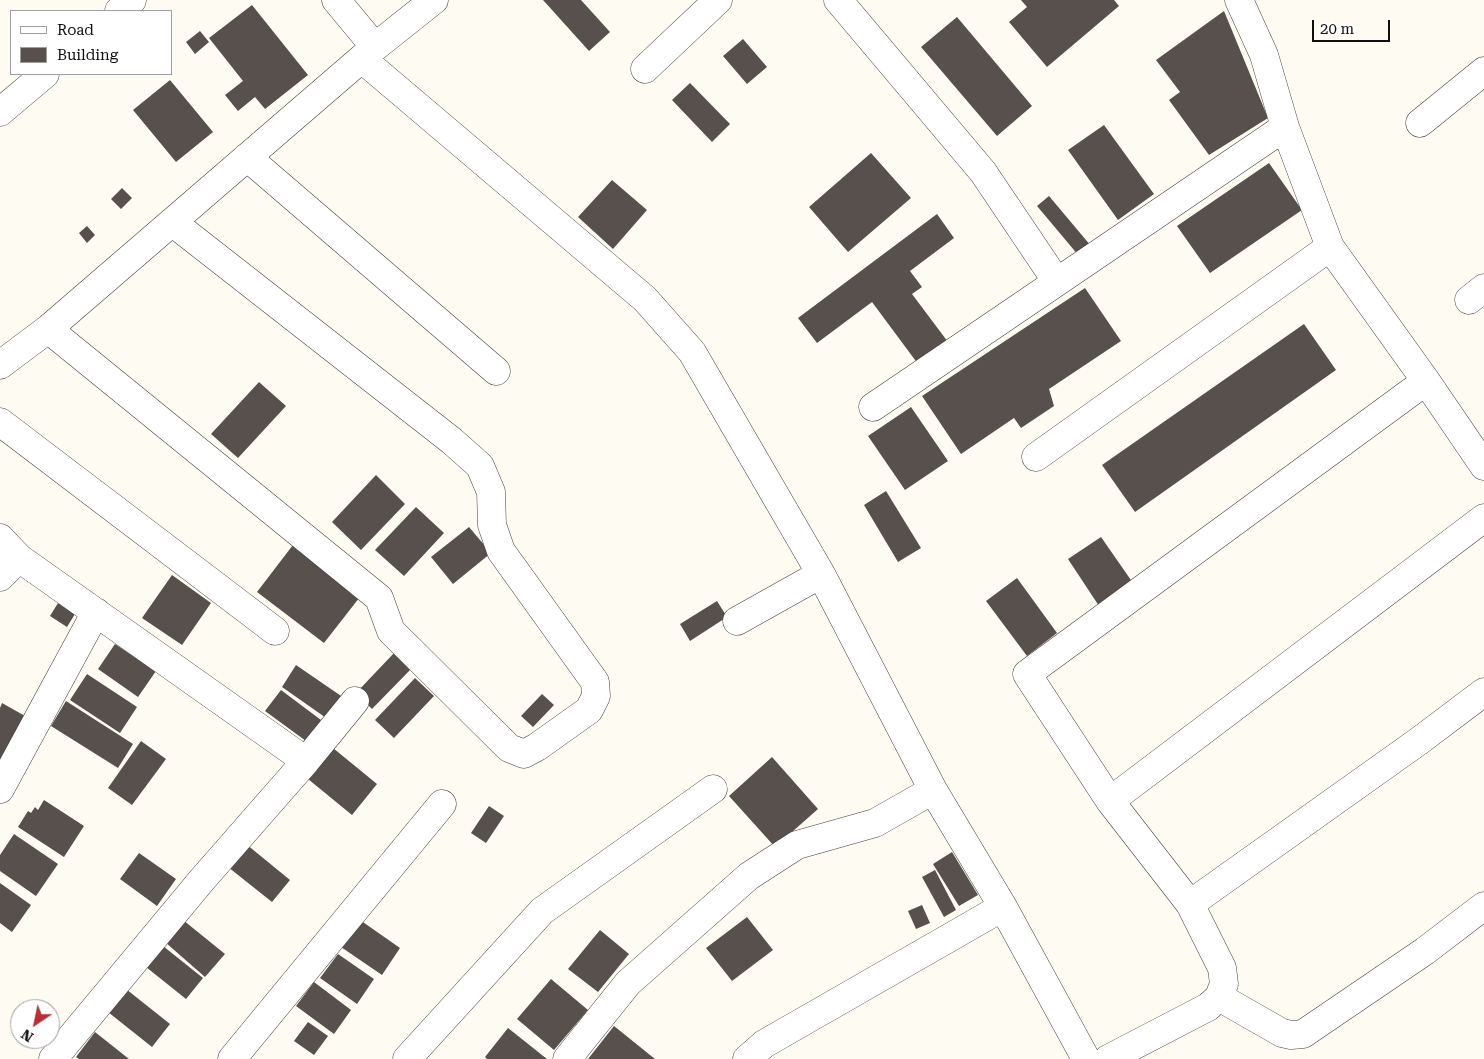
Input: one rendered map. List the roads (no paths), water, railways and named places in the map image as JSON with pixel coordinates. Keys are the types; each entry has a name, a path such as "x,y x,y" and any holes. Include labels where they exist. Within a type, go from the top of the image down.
{"street":[{"path":"119,10 132,0"},
{"path":"336,0 369,53 645,300 692,352 821,574 933,790 1004,907 1086,1059"},
{"path":"0,365 48,328 369,53 434,0"},
{"path":"644,69 718,0"},
{"path":"838,0 983,172 1057,282"},
{"path":"1239,0 1264,55 1285,127 1330,248 1426,381 1484,466"},
{"path":"1420,123 1484,71"},
{"path":"0,112 44,75"},
{"path":"873,407 1285,127"},
{"path":"247,157 496,371"},
{"path":"48,328 379,598 391,631 509,748 524,754 589,710 596,696 596,682 501,551 492,525 490,492 480,466 452,441 172,222"},
{"path":"1036,457 1330,248"},
{"path":"1108,1059 1208,1006 1219,997 1224,984 1222,968 1190,904 1110,801 1027,674 1426,381"},
{"path":"0,422 275,631"},
{"path":"1110,801 1484,518"},
{"path":"0,538 19,558 306,761"},
{"path":"0,576 19,558"},
{"path":"737,621 821,574"},
{"path":"0,789 96,612"},
{"path":"1190,904 1419,741 1484,692"},
{"path":"53,1059 201,881 306,761 355,701"},
{"path":"407,1059 542,911 713,789"},
{"path":"567,1059 628,983 749,876 797,845 875,823 933,790"},
{"path":"232,1059 442,804"},
{"path":"1219,997 1282,1033 1291,1035 1302,1034 1425,952 1484,906"},
{"path":"747,1059 764,1044 1004,907"}]}
